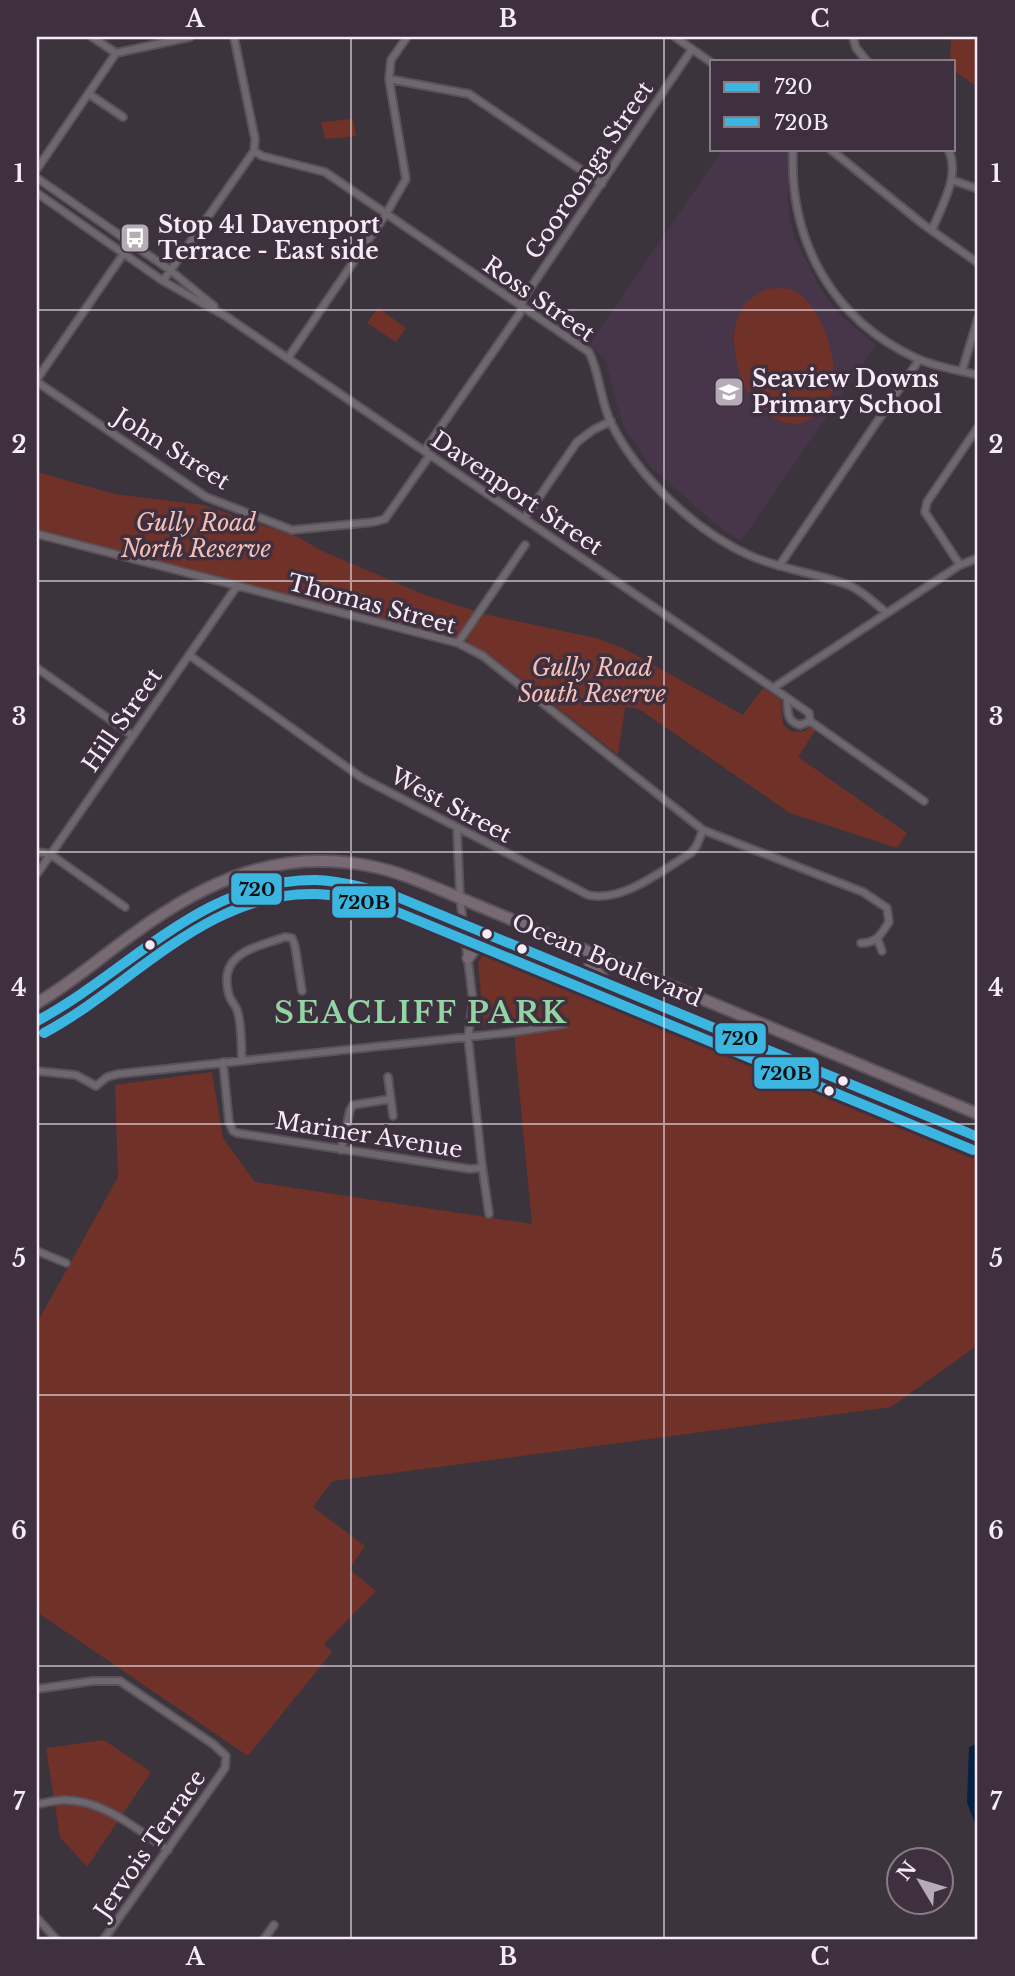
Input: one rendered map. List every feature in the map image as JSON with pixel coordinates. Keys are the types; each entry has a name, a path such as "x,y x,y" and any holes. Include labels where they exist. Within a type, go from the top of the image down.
{"main road":[{"name":"Ocean Boulevard","path":"37,1003 172,907 229,877 283,863 342,862 372,866 460,898 978,1114"},
{"name":"Ocean Boulevard","path":"37,1021 182,922 233,894 314,878 338,880 368,887 464,924 978,1137"},
{"path":"468,958 480,942 486,940 521,947"},
{"path":"599,957 592,958 590,966 601,977 619,988"}],"street":[{"path":"92,37 116,53"},
{"path":"37,169 116,53 190,37"},
{"path":"163,281 254,150 255,139 234,37"},
{"path":"288,358 386,214 406,179 389,79 391,60 407,37"},
{"path":"675,37 710,61"},
{"path":"853,37 856,48 866,60"},
{"name":"Gooroonga Street","path":"427,453 520,313 523,299 692,49"},
{"path":"389,79 469,94 602,184"},
{"path":"89,94 122,117"},
{"name":"Ross Street","path":"254,150 262,156 325,172 589,352 596,366 611,421 646,476 676,506 715,535 750,556 851,585 887,613"},
{"path":"793,150 792,177 802,235 817,268 854,317 897,349 919,360 978,375"},
{"path":"831,150 978,263"},
{"path":"932,230 952,180 948,150"},
{"path":"37,178 170,270 227,317"},
{"path":"952,180 978,189"},
{"path":"37,193 163,281 227,317"},
{"path":"37,380 131,243"},
{"name":"Davenport Street","path":"227,317 773,688 809,713 810,720 924,801"},
{"path":"962,371 978,318"},
{"path":"779,566 919,360"},
{"name":"John Street","path":"37,380 206,497 292,530 385,519 427,453"},
{"path":"524,519 577,442 611,421"},
{"path":"960,565 925,512 928,502 978,427"},
{"name":"Thomas Street","path":"37,534 458,643 483,656 703,830 863,892 887,908 889,922 877,939"},
{"path":"458,643 525,545"},
{"path":"773,688 960,565 978,558"},
{"name":"Hill Street","path":"37,874 237,586"},
{"name":"West Street","path":"189,655 362,778 588,895 601,898 619,895 691,853 703,830"},
{"path":"37,668 133,736"},
{"name":"Davenport Street","path":"787,698 789,718 793,723 800,725 810,720"},
{"name":"Mariner Avenue","path":"223,1062 229,1122 233,1131 341,1150 470,1169 480,1168 482,1165 468,1037 472,1001 460,898 457,828"},
{"path":"37,852 50,854 125,907"},
{"path":"242,1059 237,1010 229,997 226,973 230,963 244,952 285,937 292,938 302,991"},
{"path":"861,943 871,943 877,939 882,951"},
{"path":"37,1071 76,1075 96,1086 107,1077 118,1074 468,1037 564,1024"},
{"path":"388,1077 393,1116"},
{"path":"341,1150 353,1105 391,1099"},
{"path":"482,1165 489,1214"},
{"path":"37,1251 66,1263"},
{"name":"Jervois Terrace","path":"37,1689 93,1681 120,1681 213,1744 226,1756 225,1768 104,1939"},
{"path":"37,1804 64,1800 91,1804 118,1816 167,1850"},
{"path":"37,1918 56,1939"},
{"path":"264,1939 274,1925"}],"shaded area":[{"name":"Seaview Downs Primary School","path":"722,150 790,150 788,197 794,236 821,290 840,315 876,345 741,541 719,527 651,467 623,425 605,359 589,345"}],"green space":[{"path":"951,37 978,37 978,87 956,72 956,60 950,60"},
{"path":"353,119 356,136 325,139 321,122"},
{"path":"765,289 789,289 802,296 820,320 831,351 834,381 828,402 812,418 798,424 778,420 760,408 747,391 739,372 734,341 736,323 744,305"},
{"path":"378,308 406,328 396,342 367,323"},
{"name":"Gully Road North Reserve","path":"37,472 114,494 203,505 298,537 322,551 425,595 475,611 456,639 37,530"},
{"name":"Gully Road South Reserve","path":"484,614 595,638 623,648 743,715 763,688 781,700 783,725 793,732 805,731 811,726 816,729 798,757 907,833 897,848 790,813 639,709 625,707 618,755 490,655 469,644 467,638"},
{"path":"504,948 978,1149 978,1345 891,1407 332,1481 313,1507 365,1546 349,1569 376,1591 324,1644 332,1652 248,1756 37,1612 37,1323 118,1177 115,1085 212,1072 223,1138 255,1182 532,1224 515,1021 484,1026 478,963 485,951"},
{"path":"104,1740 151,1772 87,1867 60,1837 46,1748"}],"water":[{"path":"978,1743 978,1832 967,1802 969,1747"}],"transit line":[{"name":"720","path":"37,1021 71,1001 202,911 238,895 275,884 326,881 395,896 978,1137"},
{"name":"720B","path":"44,1033 206,924 241,907 278,897 326,895 390,909 973,1150"}],"place":[{"name":"Stop 41 Davenport Terrace - East side","path":"135,238"},
{"name":"Seaview Downs Primary School","path":"729,392"}],"district":[{"name":"SEACLIFF PARK","path":"421,1012"}]}
